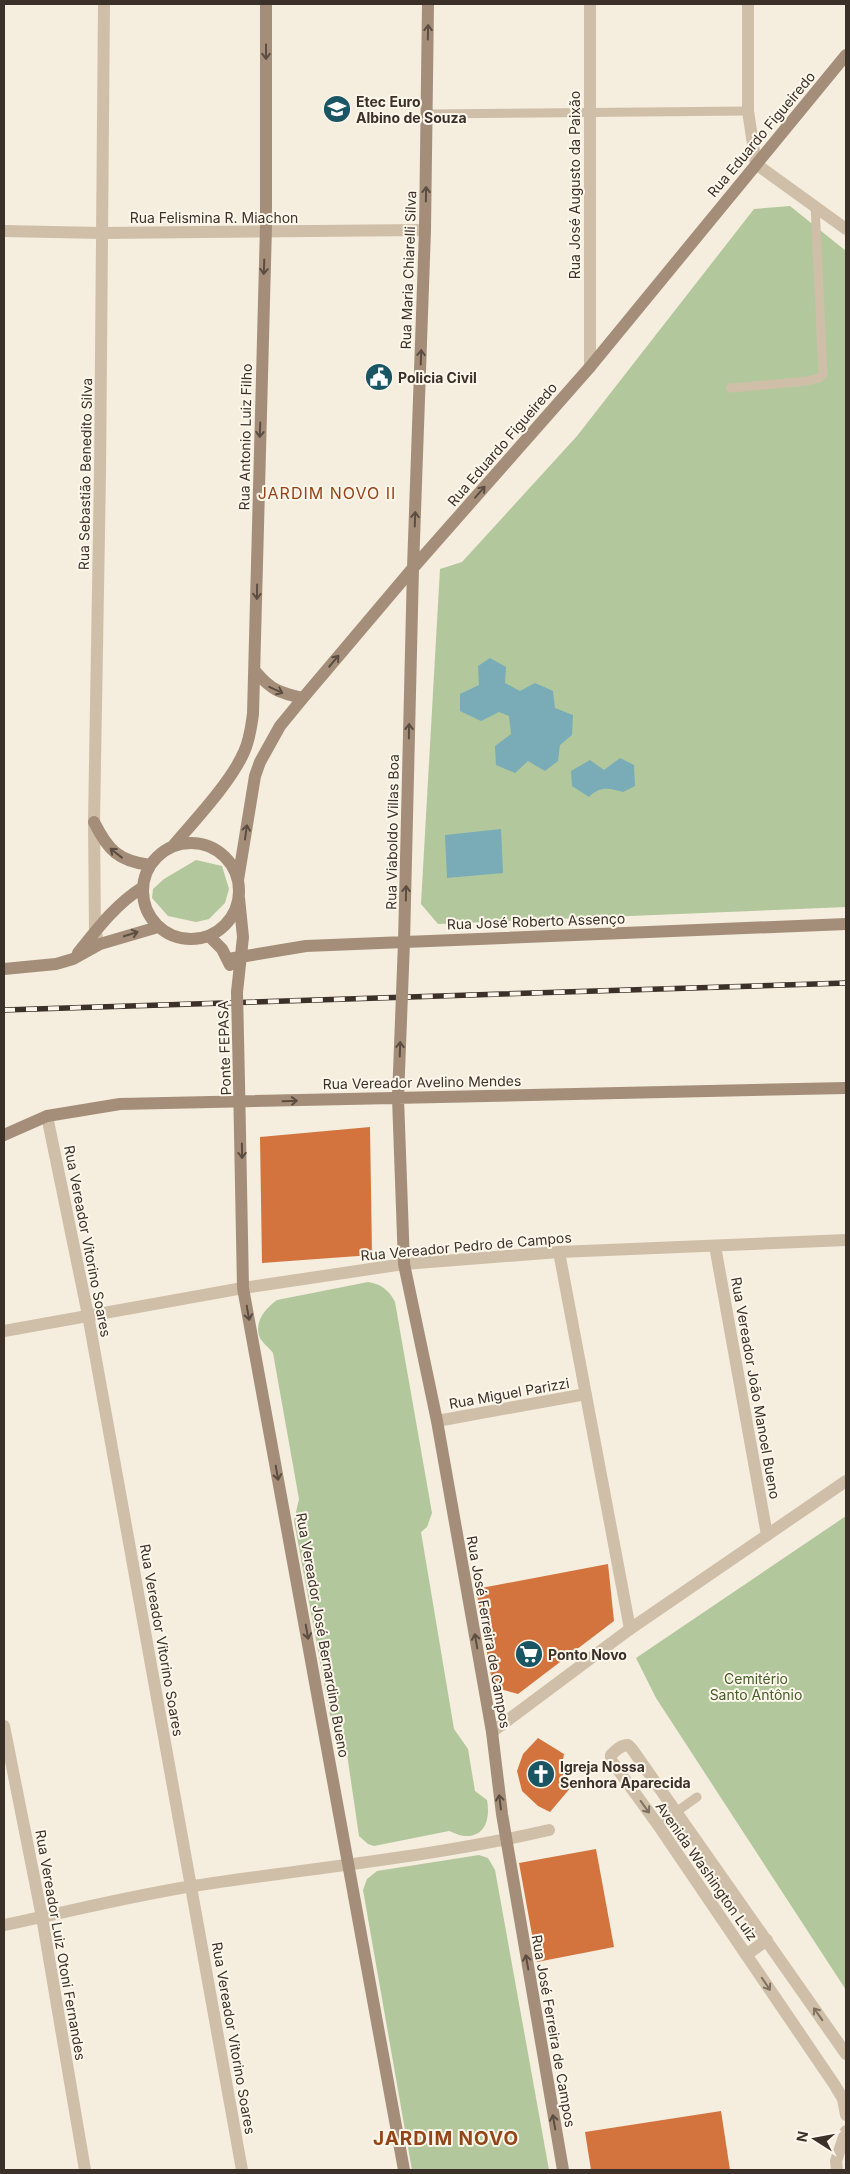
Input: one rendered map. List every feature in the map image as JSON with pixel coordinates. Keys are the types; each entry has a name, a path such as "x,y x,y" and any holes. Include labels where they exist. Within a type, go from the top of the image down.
{"main road":[{"name":"Rua Antonio Luiz Filho","path":"173,846 219,790 243,754 250,734 256,672 265,232 266,4"},
{"name":"Rua Maria Chiarelli Silva","path":"413,568 425,230 428,4"},
{"name":"Rua Eduardo Figueiredo","path":"238,880 250,803 258,769 280,726 413,568 590,367 846,55"},
{"name":"Rua Viaboldo Villas Boa","path":"398,1098 404,942 413,568"},
{"path":"256,672 267,686 280,693 302,698"},
{"path":"94,822 103,840 111,850 124,859 150,865"},
{"path":"237,987 242,956 243,923 238,896 238,880 229,862 213,848 194,842 173,846 156,857 150,865 143,887 144,901 149,915 158,927 180,938 195,939 209,936 223,926 234,912 238,896"},
{"path":"74,959 95,931 120,904 143,887"},
{"name":"Rua José Roberto Assenço","path":"228,959 306,946 846,924"},
{"path":"4,969 42,967 74,959 100,944 158,927"},
{"path":"209,936 215,940 228,959 237,987"},
{"name":"Ponte FEPASA","path":"237,987 241,1102"},
{"name":"Rua Vereador Avelino Mendes","path":"4,1135 47,1116 120,1104 846,1088"},
{"name":"Rua José Ferreira de Campos","path":"398,1098 404,1264 437,1421 492,1732 506,1840 563,2170"},
{"name":"Rua Vereador José Bernardino Bueno","path":"241,1102 243,1288 404,2170"}],"street":[{"name":"Rua Sebastião Benedito Silva","path":"100,944 95,931 94,822 104,4"},
{"name":"Rua José Augusto da Paixão","path":"590,4 590,367"},
{"path":"748,4 748,112 756,164 846,229"},
{"name":"Rua Felismina R. Miachon","path":"4,231 102,233 425,230"},
{"name":"Rua Vereador Vitorino Soares","path":"47,1116 88,1315 242,2170"},
{"name":"Rua Vereador Pedro de Campos","path":"4,1331 243,1288 404,1264 559,1252 846,1240"},
{"name":"Rua Vereador João Manoel Bueno","path":"715,1246 767,1536"},
{"path":"559,1252 630,1629"},
{"name":"Rua Miguel Parizzi","path":"437,1421 586,1394"},
{"path":"492,1732 630,1629 846,1481"},
{"name":"Rua Vereador Luiz Otoni Fernandes","path":"4,1726 42,1917 85,2170"},
{"name":"Avenida Washington Luiz","path":"846,2054 678,1812 628,1744 616,1750 611,1755 611,1760 658,1825 845,2098 846,2115"},
{"path":"4,1925 192,1886 349,1865 506,1840 549,1830"},
{"path":"746,1955 767,1940"},
{"path":"836,2170 836,2161 846,2131"}],"lane":[{"path":"427,114 748,112"},
{"path":"731,388 807,381 823,374 815,205"},
{"path":"658,1825 697,1797"}],"green space":[{"path":"790,206 846,251 846,907 438,924 421,904 440,569 462,562 577,436 754,209"},
{"path":"196,860 222,866 229,889 225,903 209,919 196,922 168,916 152,898 153,889 164,879"},
{"path":"368,1282 384,1288 395,1302 432,1513 427,1527 421,1532 454,1729 468,1749 475,1791 487,1800 488,1813 482,1829 472,1835 463,1836 449,1831 374,1846 368,1844 359,1836 347,1754 345,1747 334,1737 294,1521 299,1499 273,1353 262,1341 258,1332 259,1321 265,1311 277,1300"},
{"name":"Cemitério Santo Antônio","path":"846,1516 846,1990 656,1698 636,1658"},
{"path":"479,1855 488,1858 495,1870 549,2170 412,2170 363,1890 367,1879 377,1871"}],"water":[{"path":"490,658 506,667 505,683 520,691 535,683 553,691 555,708 573,715 572,735 560,745 558,761 545,771 528,761 515,773 496,765 495,746 511,734 509,716 499,712 481,721 460,711 460,694 479,685 478,666"},
{"path":"620,758 634,765 635,786 623,792 609,789 601,790 589,797 572,786 571,771 590,760 604,770"},
{"path":"501,829 503,873 447,878 445,835"}],"building":[{"path":"370,1127 372,1255 262,1263 260,1137"},
{"name":"Ponto Novo","path":"608,1564 614,1621 518,1694 493,1687 476,1589"},
{"name":"Igreja Nossa Senhora Aparecida","path":"538,1738 564,1754 562,1766 564,1777 572,1786 550,1812 538,1806 522,1791 517,1771 523,1754"},
{"path":"596,1849 614,1947 537,1962 519,1863"},
{"path":"721,2111 730,2170 591,2170 585,2132"}],"railway":[{"path":"4,1010 846,983"}],"place":[{"name":"Etec Euro Albino de Souza","path":"337,109"},
{"name":"Policia Civil","path":"379,377"},
{"name":"Ponto Novo","path":"529,1654"},
{"name":"Igreja Nossa Senhora Aparecida","path":"541,1774"}],"district":[{"name":"JARDIM NOVO II","path":"327,493"},
{"name":"JARDIM NOVO","path":"446,2138"}]}
